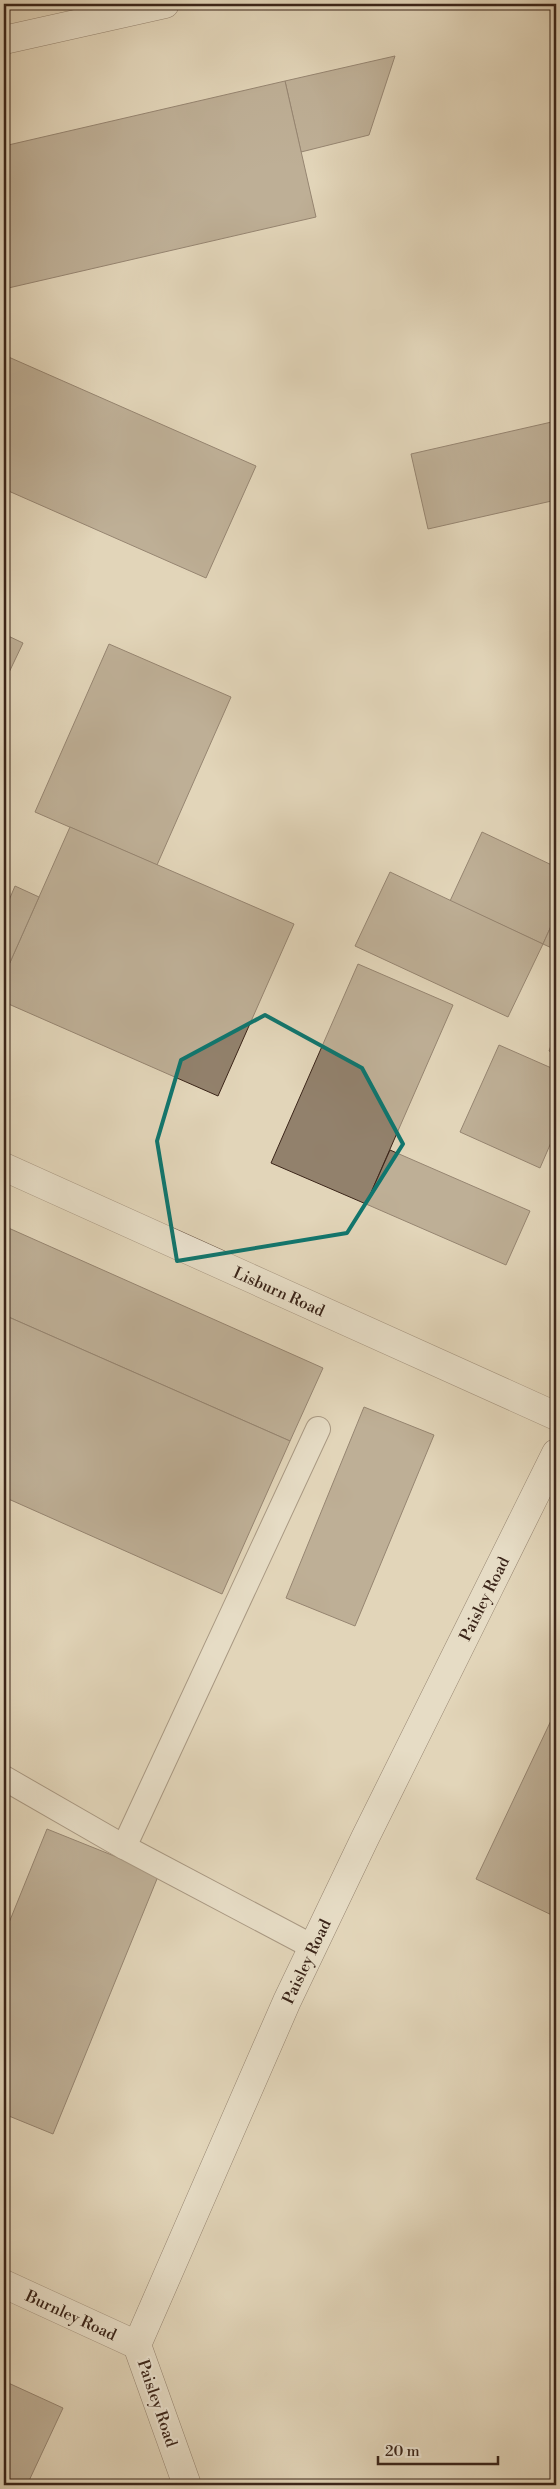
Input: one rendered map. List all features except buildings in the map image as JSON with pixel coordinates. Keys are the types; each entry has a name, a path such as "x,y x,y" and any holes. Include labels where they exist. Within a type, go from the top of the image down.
{"main road":[{"path":"4,40 165,4"},
{"name":"Lisburn Road","path":"4,1167 556,1416"},
{"name":"Paisley Road","path":"187,2485 137,2345 287,2001 556,1453"},
{"name":"Burnley Road","path":"4,2284 137,2345"}],"lane":[{"path":"124,1847 318,1429"},
{"path":"4,1778 124,1847 313,1947"}],"highlighted area":[{"path":"265,1015 362,1068 403,1144 347,1233 177,1261 157,1141 181,1060"}]}
